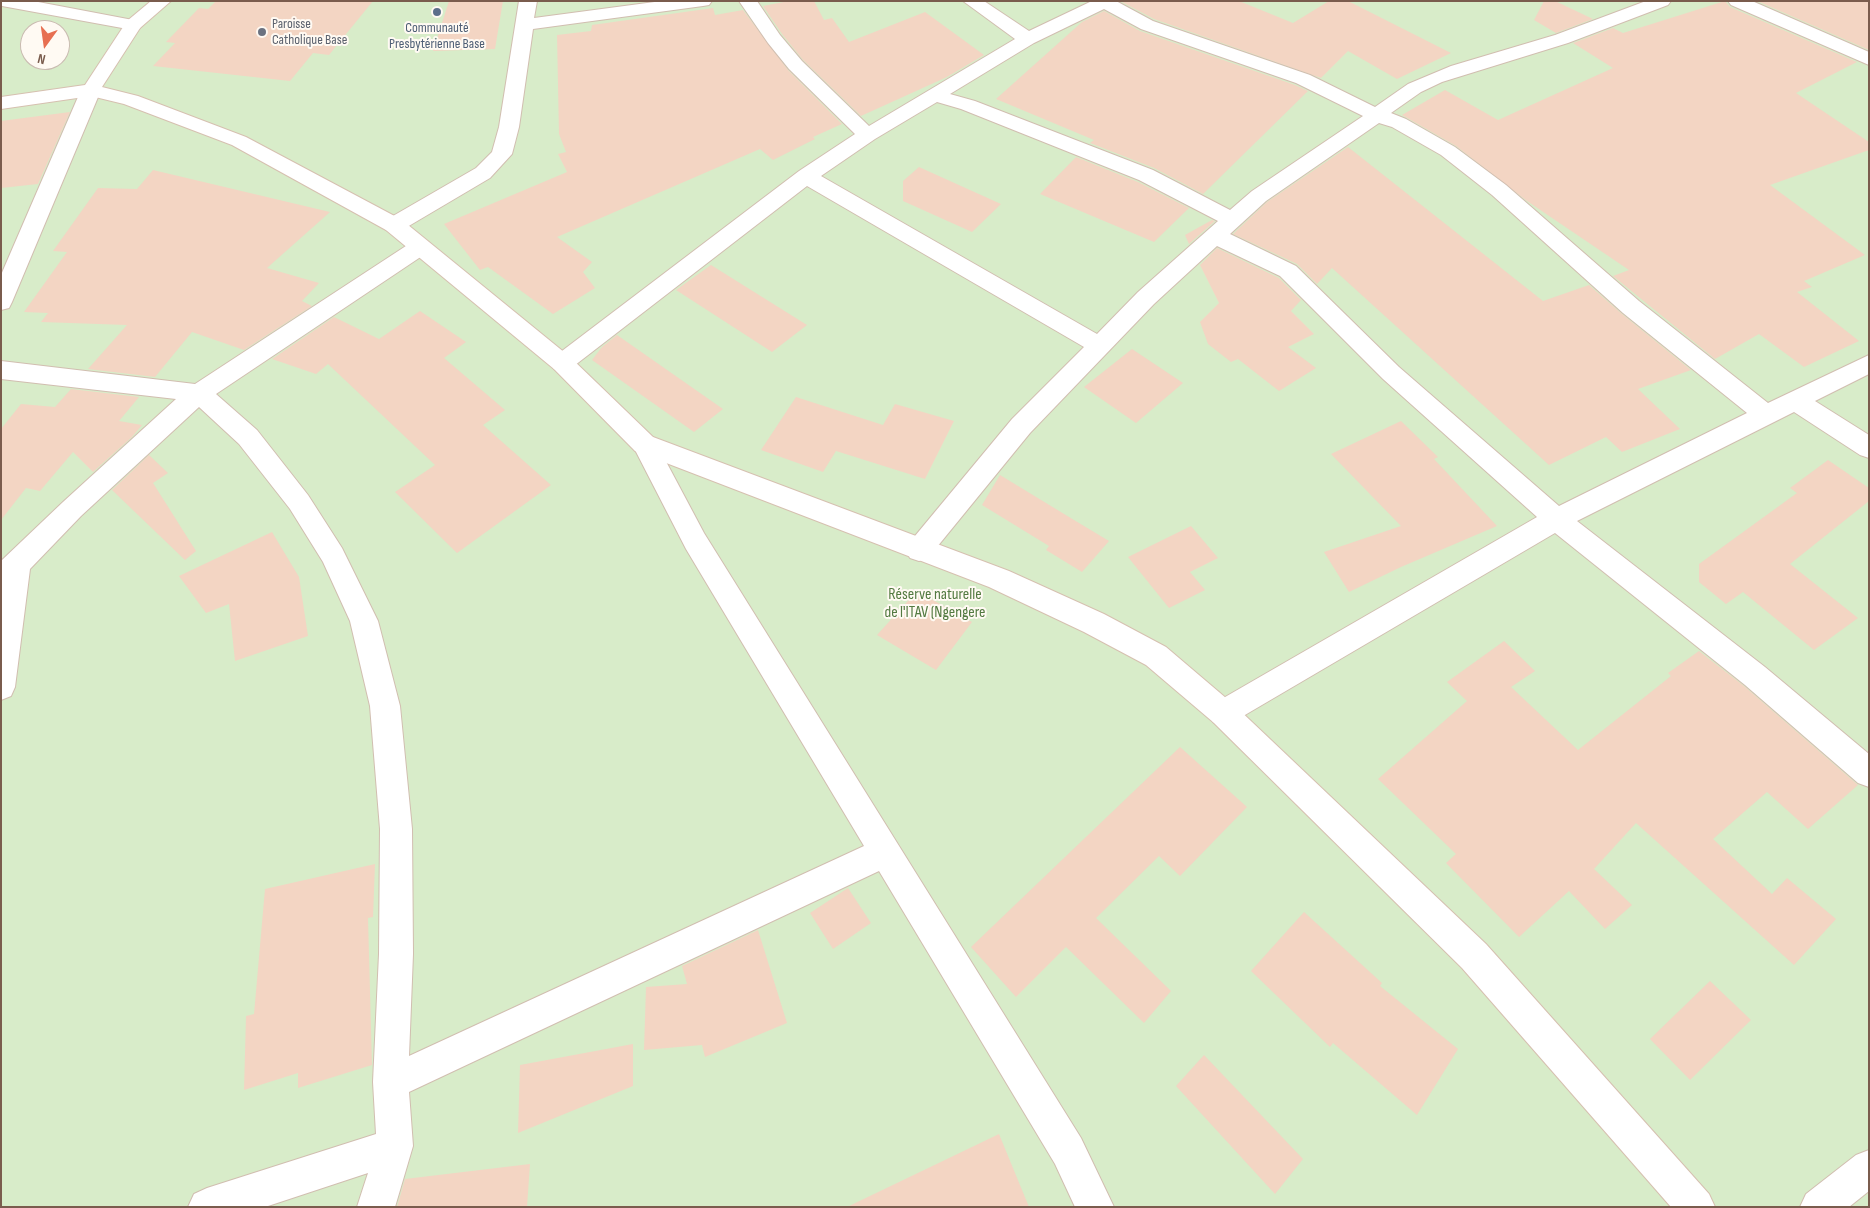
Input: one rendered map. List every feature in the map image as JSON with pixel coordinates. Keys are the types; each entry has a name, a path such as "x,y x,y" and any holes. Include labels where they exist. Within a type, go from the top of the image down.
{"street":[{"path":"2,1 133,25"},
{"path":"1,302 91,90 133,25 162,1"},
{"path":"394,225 483,173 502,154 509,127 528,1"},
{"path":"525,24 608,15 703,1"},
{"path":"748,1 759,14 774,38 814,86 868,135"},
{"path":"972,1 1028,39"},
{"path":"919,550 1021,426 1146,298 1214,235 1260,196 1377,115 1391,101 1444,74 1549,44 1662,1"},
{"path":"1737,1 1869,60"},
{"path":"562,363 806,176 868,135 1028,39 1106,2 1147,25 1303,79 1377,115 1399,123 1448,150 1499,190 1631,307 1766,414"},
{"path":"1,103 91,90 131,100 239,141 394,225 562,363 644,444 695,542 1068,1151 1095,1207"},
{"path":"934,95 968,105 1146,175 1232,220"},
{"path":"806,176 1100,346"},
{"path":"1214,235 1288,271 1391,372 1556,518 1755,676 1869,773"},
{"path":"1,688 6,564 72,509 198,394 420,247"},
{"path":"1223,713 1556,518 1869,364"},
{"path":"1,370 198,394 248,437 299,502 333,556 364,621 385,706 396,829 396,954 391,1082 395,1146 376,1207"},
{"path":"1795,400 1869,448"},
{"path":"644,444 999,579 1109,631 1156,656 1223,713 1474,956 1690,1205"},
{"path":"391,1082 884,852"},
{"path":"207,1207 395,1146"},
{"path":"1819,1207 1869,1168"}],"green space":[{"name":"Réserve naturelle de l'ITAV (Ngengere","path":"1,1 1869,1 1869,1207 1,1207"}],"building":[{"name":"Paroisse Catholique Base","path":"216,1 373,1 329,55 313,53 290,81 153,66 175,43 166,42 199,8 208,9"},
{"path":"449,1 503,1 495,49 433,51"},
{"path":"789,1 814,1 824,20 832,18 849,42 925,12 984,55 947,77 861,116 803,60 763,6"},
{"path":"1120,1 1239,1 1293,23 1329,1 1348,1 1451,53 1397,79 1348,51 1321,78 1154,19"},
{"path":"1544,1 1555,1 1593,19 1556,33 1534,20"},
{"path":"1725,1 1730,7 1857,62 1796,93 1869,142 1869,150 1770,185 1865,255 1804,281 1812,287 1797,292 1859,341 1804,367 1759,334 1715,359 1613,276 1629,270 1527,201 1456,146 1402,115 1445,90 1498,120 1613,68 1573,43 1613,28 1623,33"},
{"path":"1757,1 1869,1 1869,50"},
{"path":"713,8 715,15 743,10 788,70 842,124 813,137 815,139 773,160 760,149 557,237 592,262 583,272 595,288 553,314 488,267 480,270 444,224 567,172 558,154 566,152 559,134 557,35 591,31 592,25"},
{"path":"1104,11 1140,31 1308,91 1203,194 1154,168 1090,143 1094,140 996,99 1082,22"},
{"path":"70,112 38,184 1,188 1,121"},
{"path":"1348,147 1543,301 1589,285 1691,370 1638,389 1680,429 1622,452 1606,437 1549,465 1332,268 1317,284 1297,264 1233,234 1267,202"},
{"path":"1076,157 1138,182 1189,208 1154,242 1040,194"},
{"path":"919,167 1001,204 972,232 903,201 903,181"},
{"path":"153,170 330,212 267,268 319,283 302,301 312,306 244,350 192,332 155,377 88,369 127,325 41,322 48,313 24,312 67,252 53,251 98,188 137,189"},
{"path":"1212,220 1215,221 1189,244 1185,235"},
{"path":"1217,248 1279,278 1301,300 1291,311 1314,334 1288,347 1316,368 1279,391 1238,359 1231,362 1208,344 1200,322 1219,303 1200,265"},
{"path":"711,265 807,325 772,352 676,290"},
{"path":"420,311 466,342 444,358 505,410 483,425 551,485 457,553 395,492 435,465 328,364 316,374 272,359 334,317 379,339"},
{"path":"617,335 723,409 694,432 592,360 602,347"},
{"path":"1132,349 1183,383 1136,423 1084,387"},
{"path":"71,389 139,397 119,421 142,425 132,437 93,472 73,452 40,491 26,488 1,520 1,429 21,404 55,407"},
{"path":"796,397 883,425 895,404 954,421 925,479 836,451 823,472 761,450"},
{"path":"1401,421 1438,457 1434,459 1497,526 1401,567 1349,592 1324,552 1401,526 1331,454"},
{"path":"149,455 168,473 153,483 196,551 185,560 112,490"},
{"path":"1828,460 1869,488 1869,501 1790,564 1858,618 1814,650 1743,592 1726,604 1699,582 1699,564 1797,493 1790,488"},
{"path":"1000,475 1109,541 1082,572 1046,550 1049,546 982,505"},
{"path":"1191,526 1218,558 1190,572 1205,590 1169,608 1128,557"},
{"path":"272,532 299,577 308,636 235,661 229,604 206,613 179,576"},
{"path":"917,591 972,622 936,670 877,635"},
{"path":"1504,641 1535,671 1511,687 1578,750 1671,676 1668,673 1699,651 1744,686 1858,785 1808,829 1767,792 1713,839 1772,894 1787,878 1836,919 1794,965 1636,823 1594,869 1632,905 1605,929 1569,891 1519,937 1446,863 1456,854 1378,779 1467,701 1447,682"},
{"path":"1180,747 1247,807 1180,876 1159,856 1096,918 1171,991 1144,1023 1066,947 1016,997 971,947"},
{"path":"375,864 373,917 368,918 372,1065 298,1088 298,1073 244,1090 246,1016 254,1014 265,889"},
{"path":"848,888 871,923 833,949 810,913"},
{"path":"1304,912 1382,983 1380,986 1458,1049 1417,1115 1333,1043 1330,1047 1251,971"},
{"path":"758,930 787,1023 705,1057 702,1045 644,1050 646,987 687,984 682,966"},
{"path":"1710,981 1751,1020 1690,1080 1650,1039"},
{"path":"633,1044 633,1086 518,1133 520,1065"},
{"path":"1204,1055 1303,1159 1275,1194 1176,1086"},
{"path":"999,1134 1029,1207 847,1207"},
{"path":"530,1164 527,1207 397,1207 405,1179"}],"place":[{"name":"Communauté Presbytérienne Base","path":"437,12"},
{"name":"Paroisse Catholique Base","path":"262,32"}]}
